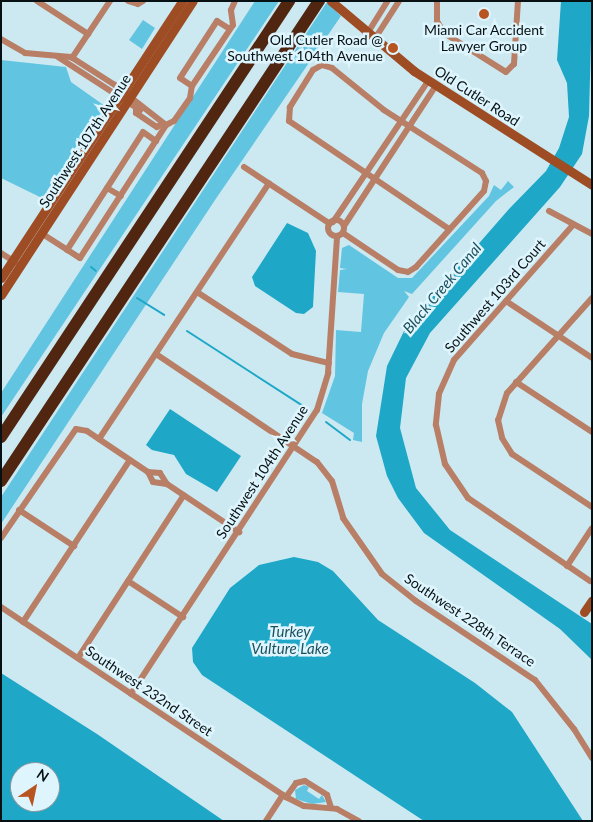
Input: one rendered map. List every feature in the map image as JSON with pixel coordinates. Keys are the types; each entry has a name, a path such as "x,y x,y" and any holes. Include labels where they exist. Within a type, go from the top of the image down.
{"highway":[{"path":"1,437 289,1"},
{"path":"1,481 319,1"}],"street":[{"path":"37,1 88,34"},
{"path":"77,68 74,59 110,1"},
{"path":"128,1 140,2"},
{"name":"Southwest 107th Avenue","path":"1,278 41,234 182,1"},
{"name":"Southwest 107th Avenue","path":"1,295 16,263 125,96 193,1"},
{"path":"136,107 136,113 157,127 174,121 190,98 192,86 230,29 235,1"},
{"name":"Old Cutler Road","path":"332,1 366,34 432,84 592,185"},
{"path":"366,34 388,1"},
{"path":"374,40 399,1"},
{"path":"437,1 437,21 443,32 506,72 514,64 518,1"},
{"path":"382,10 390,16"},
{"path":"192,86 180,78 217,21 230,29"},
{"path":"1,39 21,52 74,59 165,124"},
{"path":"81,46 80,58 90,70"},
{"path":"57,56 125,96 136,107 156,118"},
{"path":"432,84 401,121 366,173 331,223 329,232 341,232 398,270 408,272 449,229 484,191 486,183 482,174 409,127 401,121 324,65 313,70 290,107 287,116 295,127 366,173 449,229"},
{"name":"Southwest 104th Avenue","path":"131,694 239,532 317,410 326,386 341,232 409,127 432,84"},
{"path":"41,234 80,258 165,124"},
{"path":"67,250 143,132 156,140"},
{"path":"244,167 331,223 339,221 341,232"},
{"path":"99,439 268,183"},
{"path":"107,188 121,196"},
{"path":"550,211 592,234"},
{"name":"Southwest 103rd Court","path":"573,225 454,360 438,399 436,425 440,452 452,477 468,498 590,581"},
{"path":"1,253 16,263"},
{"path":"197,292 292,354 329,363"},
{"path":"592,298 516,382 504,399 498,415 500,433 510,452 592,507"},
{"path":"506,301 592,358"},
{"name":"Southwest 228th Terrace","path":"156,354 317,462 329,475 343,518 382,574 416,601 534,680 568,722 592,758"},
{"path":"516,382 592,432"},
{"path":"1,538 76,429 84,430 148,472 160,473 167,484 239,532"},
{"path":"23,622 130,460"},
{"path":"148,472 153,482 167,484"},
{"path":"78,658 184,496"},
{"path":"20,510 74,546"},
{"path":"567,566 592,528"},
{"path":"128,581 183,617"},
{"path":"584,612 592,600"},
{"name":"Southwest 232nd Street","path":"1,607 285,796 304,806 331,808"},
{"path":"266,821 296,783 305,781 327,795 331,808 359,821"}],"shaded area":[{"path":"255,1 279,1 1,417 1,393"},
{"path":"327,2 341,16 215,200 1,524 1,497"},
{"path":"143,20 155,28 142,49 129,40"},
{"path":"1,60 66,67 71,82 105,106 51,195 44,199 1,178"},
{"path":"508,181 514,187 496,201 412,294 404,291 409,297 384,333 368,371 362,404 362,442 353,440 354,433 322,413 335,376 336,330 361,332 364,294 338,292 340,270 347,269 340,268 342,248 349,245 398,278 412,278 489,196 494,185 501,190"},
{"path":"304,785 309,787 307,791 319,799 322,795 326,802 312,804 296,799 295,790"}],"water":[{"name":"Black Creek Canal","path":"561,1 592,1 589,116 582,154 560,187 430,333 406,378 400,428 416,488 450,530 592,624 592,660 560,629 424,533 398,498 387,476 376,436 387,366 406,327 509,209 546,171 559,148 569,117 567,83 557,60"},
{"path":"287,223 308,233 316,251 313,307 304,314 296,313 255,286 252,277"},
{"path":"170,409 241,456 217,492 186,474 174,455 152,450 146,445"},
{"name":"Turkey Vulture Lake","path":"294,557 318,562 333,571 378,620 475,683 512,712 583,821 424,821 202,675 193,662 192,648 230,588 259,565"},
{"path":"1,673 97,734 224,821 1,821"}],"waterway":[{"path":"91,267 96,271"},
{"path":"137,298 164,315"},
{"path":"187,331 303,406"},
{"path":"326,422 350,440"}],"place":[{"name":"Miami Car Accident Lawyer Group","path":"484,14"},
{"name":"Old Cutler Road @ Southwest 104th Avenue","path":"393,48"}]}
